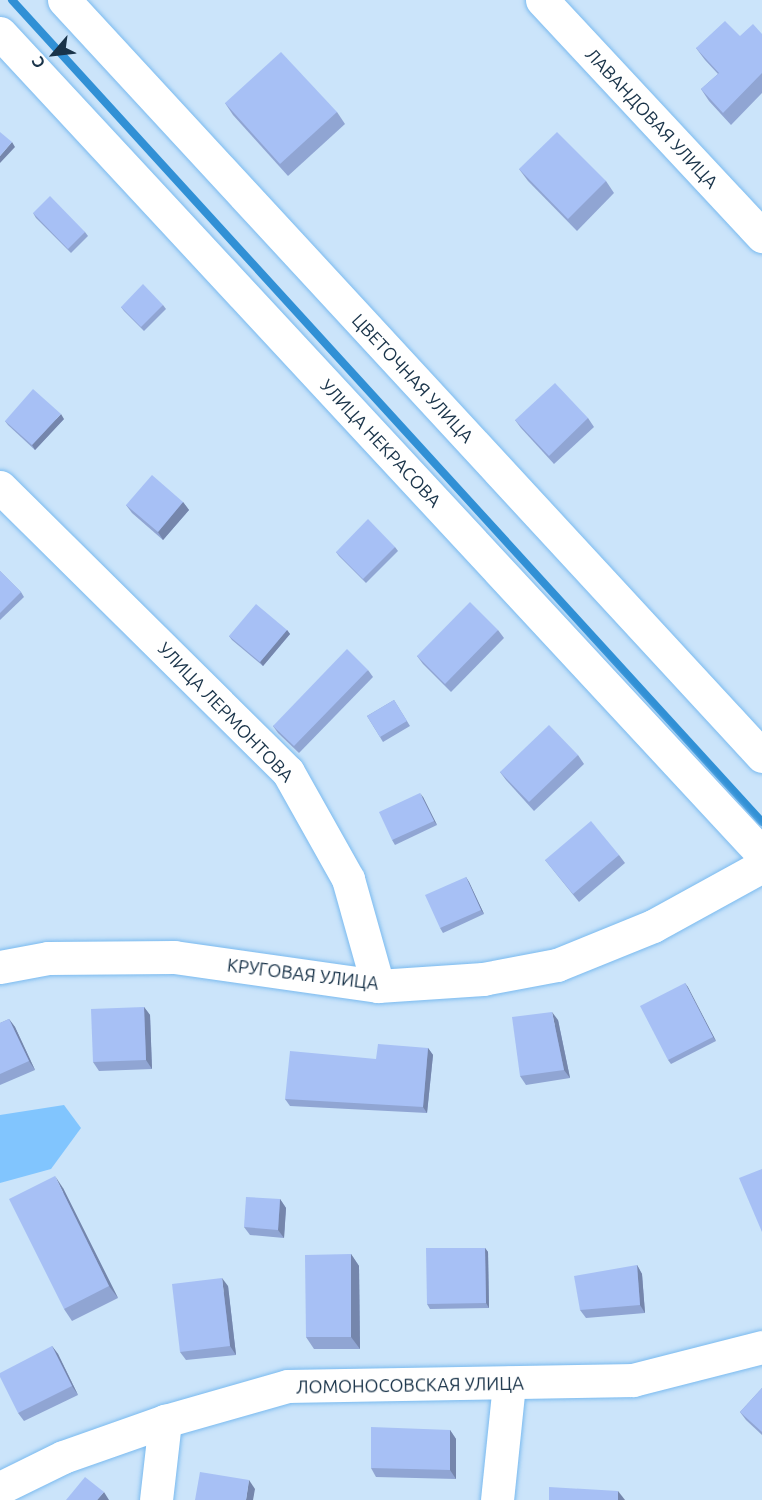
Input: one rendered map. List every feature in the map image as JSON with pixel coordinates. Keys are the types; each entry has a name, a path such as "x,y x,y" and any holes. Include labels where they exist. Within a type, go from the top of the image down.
{"street":[{"name":"ЦВЕТОЧНАЯ УЛИЦА","path":"64,0 762,756"},
{"name":"ЛАВАНДОВАЯ УЛИЦА","path":"542,0 762,236"},
{"name":"УЛИЦА НЕКРАСОВА","path":"0,33 762,854"},
{"name":"УЛИЦА ЛЕРМОНТОВА","path":"0,487 288,772 348,879 378,986"},
{"name":"КРУГОВАЯ УЛИЦА","path":"1,966 48,958 174,957 378,986 483,979 556,965 653,926 762,866"},
{"name":"ЛОМОНОСОВСКАЯ УЛИЦА","path":"0,1488 63,1457 165,1421 288,1386 633,1380 762,1347"},
{"path":"497,1500 509,1383"},
{"path":"156,1500 165,1421"}],"shaded area":[{"path":"64,1105 81,1128 51,1169 0,1183 0,1115"}],"building":[{"path":"725,21 740,36 753,24 762,34 762,73 723,113 701,89 719,73 696,48"},
{"path":"281,52 337,112 280,164 225,103"},
{"path":"0,132 12,142 0,156"},
{"path":"557,132 606,181 568,219 519,169"},
{"path":"50,196 85,232 68,249 33,213"},
{"path":"143,284 163,305 141,327 121,307"},
{"path":"555,383 588,418 549,456 515,420"},
{"path":"33,389 61,414 32,445 5,421"},
{"path":"152,475 183,502 158,532 126,505"},
{"path":"368,519 395,547 363,579 336,552"},
{"path":"0,571 21,592 0,613"},
{"path":"470,602 498,630 445,684 417,656"},
{"path":"256,604 287,630 260,662 229,636"},
{"path":"347,649 368,670 294,746 273,726"},
{"path":"394,700 407,721 380,737 367,716"},
{"path":"549,725 578,755 529,802 500,772"},
{"path":"420,793 434,821 392,840 379,812"},
{"path":"591,821 619,855 573,894 545,860"},
{"path":"466,877 481,910 440,928 425,895"},
{"path":"685,983 713,1037 668,1060 640,1006"},
{"path":"144,1007 146,1060 93,1062 91,1009"},
{"path":"552,1012 564,1070 520,1076 512,1017"},
{"path":"9,1019 29,1061 0,1074 0,1023"},
{"path":"378,1044 428,1048 423,1107 285,1099 290,1051 376,1059"},
{"path":"762,1169 762,1232 739,1178"},
{"path":"55,1176 109,1286 64,1309 9,1199"},
{"path":"246,1197 280,1199 278,1230 244,1227"},
{"path":"426,1248 485,1248 486,1303 427,1304"},
{"path":"351,1254 351,1337 306,1337 305,1255"},
{"path":"637,1265 640,1305 580,1310 574,1276"},
{"path":"222,1278 230,1346 180,1352 172,1284"},
{"path":"52,1346 72,1386 18,1413 0,1373"},
{"path":"762,1388 762,1432 740,1412"},
{"path":"371,1427 450,1430 450,1470 371,1468"},
{"path":"200,1472 249,1480 246,1500 195,1500"},
{"path":"85,1477 104,1492 97,1500 66,1500"},
{"path":"549,1487 618,1491 618,1500 549,1500"}],"waterway":[{"path":"12,0 762,822"}]}
